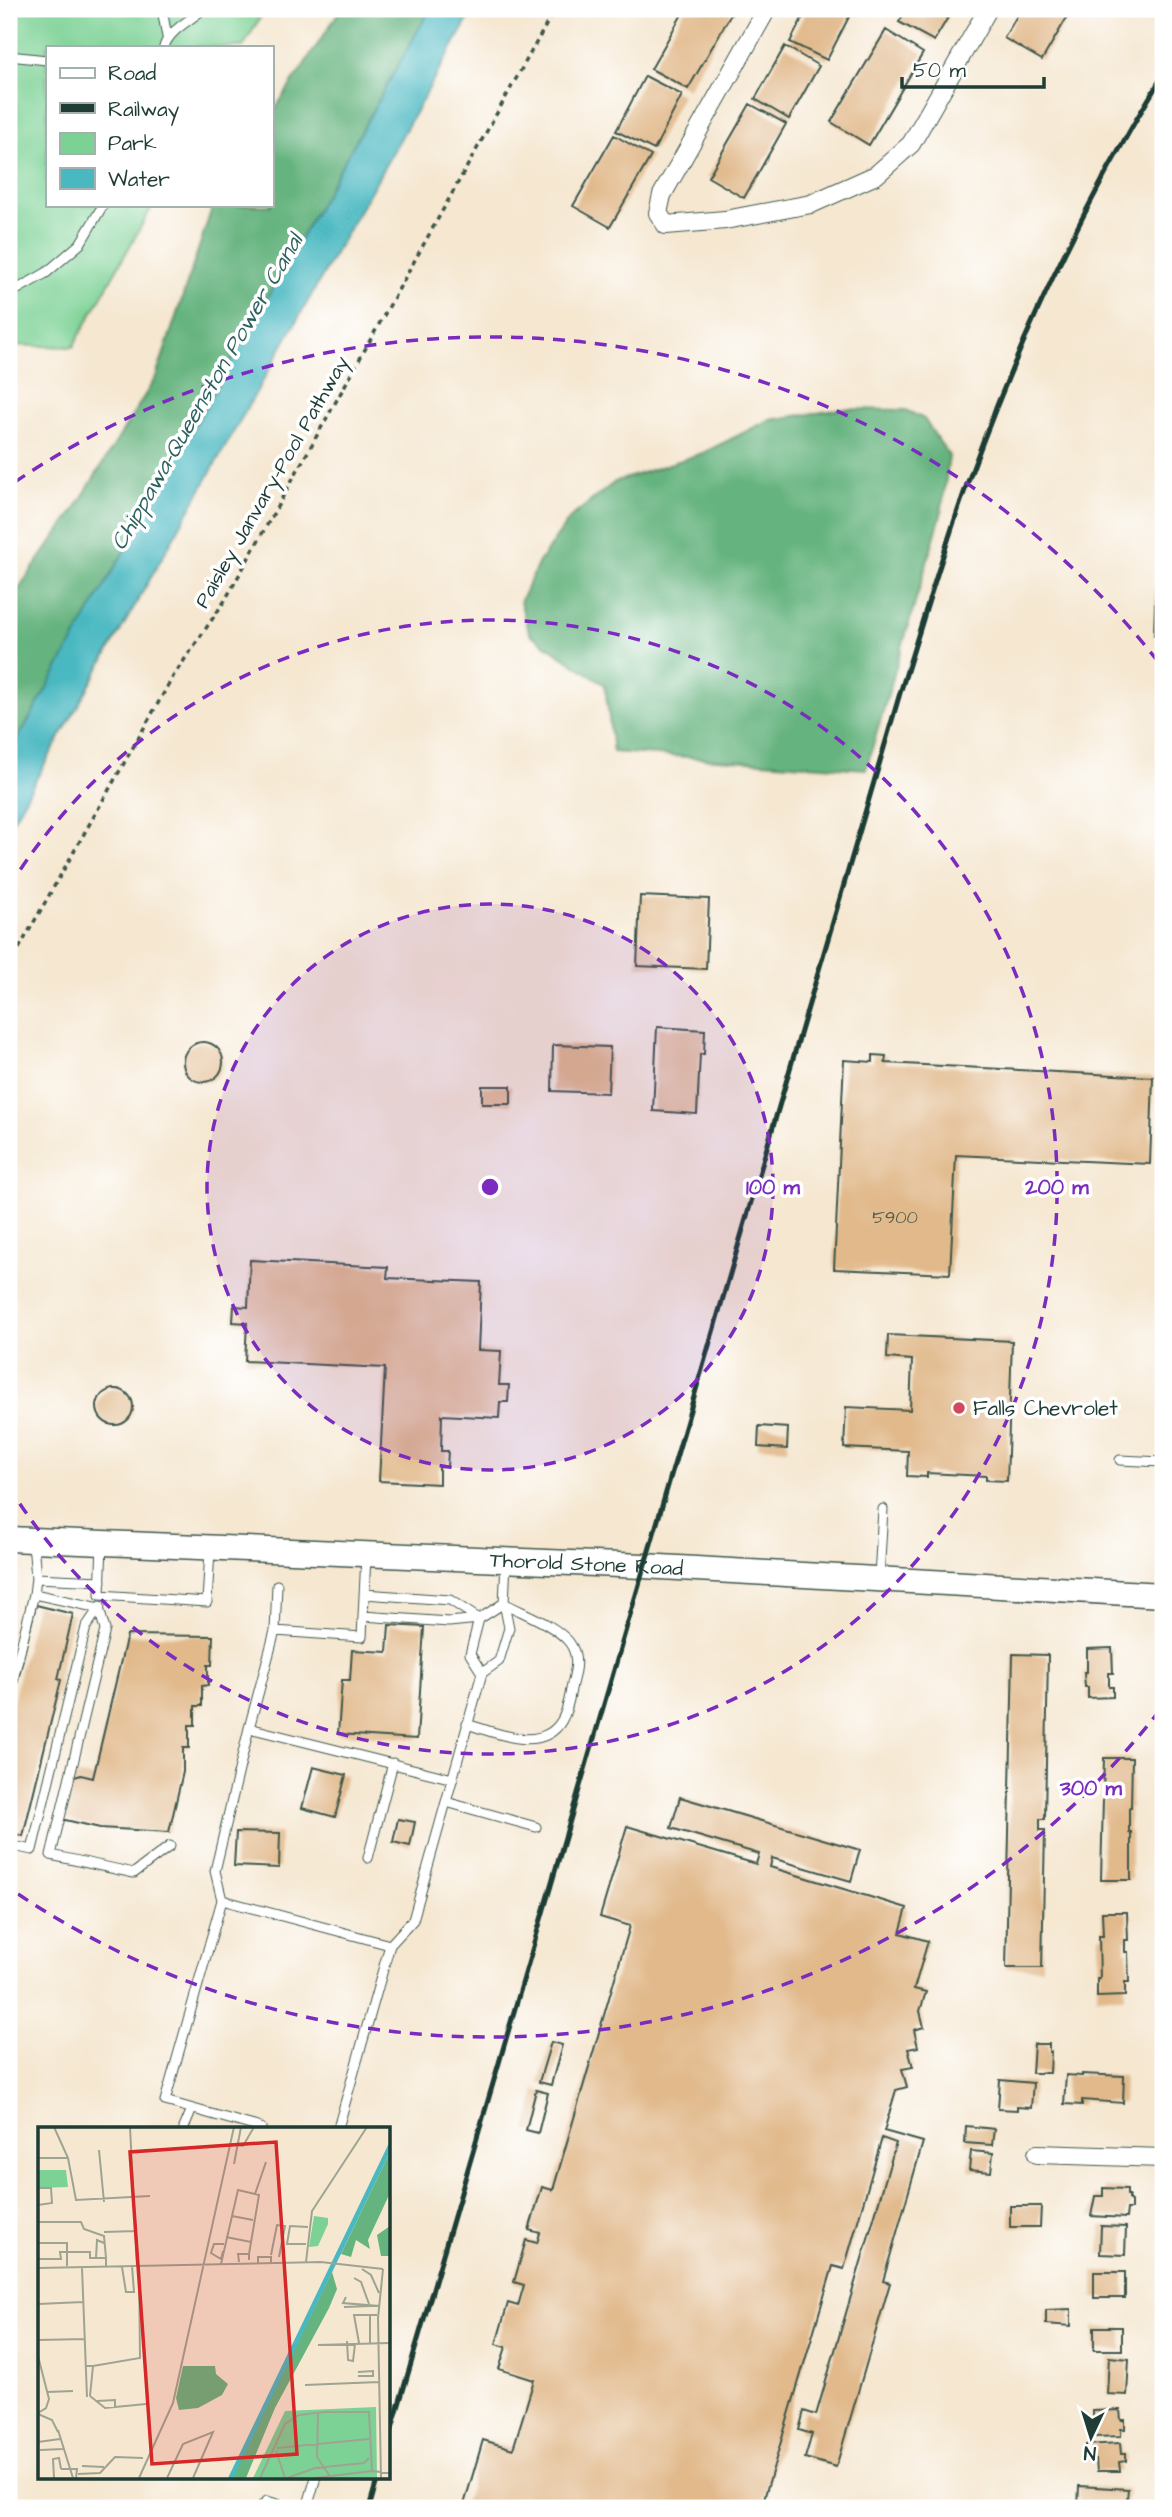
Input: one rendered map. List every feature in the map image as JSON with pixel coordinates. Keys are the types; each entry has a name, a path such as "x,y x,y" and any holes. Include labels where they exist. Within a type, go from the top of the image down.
{"main road":[{"name":"Thorold Stone Road","path":"21,1540 506,1561 1163,1595"}],"street":[{"path":"767,9 662,195 659,213 666,225 725,220 811,204 876,175 911,144 988,9"},
{"path":"1037,2154 1163,2158"}],"lane":[{"path":"162,9 167,37 164,46"},
{"path":"167,37 203,9"},
{"path":"9,56 46,60"},
{"path":"9,294 46,273 80,244 102,206"},
{"path":"1120,1460 1163,1462"},
{"path":"879,1579 883,1509"},
{"path":"9,1696 36,1578 21,1540"},
{"path":"102,1543 99,1608 105,1630 51,1855 134,1873 170,1846"},
{"path":"100,1595 207,1602 211,1548"},
{"path":"275,1631 362,1637 366,1555"},
{"path":"339,2127 390,1945 413,1920 482,1673 499,1661 509,1628 504,1603 506,1561"},
{"path":"36,1578 101,1581"},
{"path":"254,2127 165,2102 222,1900 215,1871 248,1728 275,1631 277,1585"},
{"path":"34,1594 99,1608"},
{"path":"364,1594 450,1600 479,1619"},
{"path":"363,1616 449,1622 479,1619 504,1603"},
{"path":"467,1724 511,1737 533,1739 552,1734 563,1719 578,1664 571,1644 558,1632 504,1603"},
{"path":"9,1845 32,1850 86,1627 99,1608"},
{"path":"479,1619 470,1654 482,1673"},
{"path":"248,1728 453,1779"},
{"path":"368,1858 393,1763"},
{"path":"446,1802 536,1827"},
{"path":"222,1900 390,1945"},
{"path":"185,2127 192,2109"},
{"path":"307,2508 316,2478"},
{"path":"260,2508 267,2501 291,2508"}],"path":[{"name":"Paisley Janvary-Pool Pathway","path":"9,966 174,675 224,602 555,9"}],"green space":[{"path":"9,9 265,9 244,46 46,46 46,206 152,206 73,347 9,345"},
{"path":"341,9 439,9 9,762 9,602 73,512 156,377 213,206 273,206 273,112"},
{"path":"842,409 906,410 924,419 949,456 941,515 866,769 613,752 605,685 530,634 520,602 539,562 571,517 615,482 703,453 769,420"}],"water":[{"name":"Chippawa-Queenston Power Canal","path":"430,9 474,9 9,827 9,755"}],"building":[{"path":"685,9 734,9 688,89 651,69"},
{"path":"807,9 853,9 827,60 790,42"},
{"path":"907,9 953,9 934,41 899,22"},
{"path":"1021,9 1072,9 1042,60 1004,38"},
{"path":"886,30 923,53 869,145 831,122"},
{"path":"785,46 819,66 789,119 755,99"},
{"path":"645,76 682,95 654,150 616,131"},
{"path":"750,104 786,124 744,198 708,177"},
{"path":"614,135 651,156 610,227 573,206"},
{"path":"1157,551 1163,551 1163,636 1154,636"},
{"path":"640,896 709,899 706,969 637,966"},
{"path":"657,1027 705,1030 704,1054 700,1054 697,1114 653,1111"},
{"path":"203,1042 211,1043 217,1048 222,1054 222,1070 217,1076 211,1081 203,1082 195,1081 189,1076 184,1070 183,1062 184,1054 189,1048 195,1043"},
{"path":"553,1045 610,1047 608,1093 552,1091"},
{"path":"873,1055 886,1056 885,1063 1153,1077 1150,1164 956,1155 950,1274 834,1269 844,1060 873,1062"},
{"path":"482,1086 511,1086 511,1104 482,1104"},
{"path":"250,1260 388,1267 387,1278 481,1282 478,1350 501,1351 499,1385 509,1385 508,1402 500,1402 499,1418 442,1415 441,1451 448,1451 447,1467 439,1467 439,1484 379,1481 385,1368 245,1361 247,1323 233,1322 234,1306 248,1307"},
{"name":"Falls Chevrolet","path":"888,1335 1012,1341 1007,1481 986,1480 986,1476 927,1473 927,1477 907,1476 908,1451 844,1448 846,1407 910,1410 912,1360 887,1358"},
{"path":"115,1389 128,1394 133,1407 128,1420 115,1425 102,1420 97,1407 102,1394"},
{"path":"759,1426 788,1428 787,1449 758,1447"},
{"path":"36,1605 73,1614 58,1679 61,1680 23,1836 9,1832 9,1717"},
{"path":"389,1625 424,1627 417,1739 338,1734 342,1680 350,1680 352,1650 387,1652"},
{"path":"127,1635 213,1636 208,1685 202,1686 202,1706 195,1706 195,1725 189,1725 189,1748 183,1748 183,1772 169,1832 100,1828 61,1819 71,1778 81,1775 93,1778"},
{"path":"1112,1648 1113,1673 1109,1673 1109,1687 1113,1687 1113,1697 1088,1698 1084,1672 1087,1672 1087,1649"},
{"path":"1013,1654 1048,1655 1045,1819 1040,1819 1040,1830 1045,1830 1042,1968 1006,1968"},
{"path":"1104,1758 1132,1758 1129,1808 1131,1880 1101,1880"},
{"path":"313,1767 346,1775 335,1817 302,1808"},
{"path":"680,1797 860,1850 851,1881 772,1858 770,1867 907,1908 900,1933 928,1941 914,1989 926,1992 920,2011 924,2027 914,2030 918,2047 908,2049 913,2067 902,2069 907,2087 896,2090 884,2131 923,2142 883,2281 890,2283 836,2467 805,2458 812,2434 799,2430 804,2411 816,2415 896,2143 882,2138 844,2269 833,2266 764,2499 776,2502 774,2508 463,2508 483,2440 513,2449 534,2380 499,2369 506,2347 496,2344 508,2303 518,2306 524,2285 514,2282 526,2240 537,2243 540,2233 529,2230 542,2187 553,2190 630,1926 600,1917 627,1826 756,1864 759,1854 671,1828"},
{"path":"398,1819 415,1822 410,1846 393,1842"},
{"path":"236,1832 280,1833 279,1868 234,1866"},
{"path":"1102,1912 1127,1912 1128,1940 1125,1940 1125,1952 1128,1952 1129,1982 1125,1982 1125,1996 1097,1997 1097,1979 1100,1979 1099,1936 1103,1936"},
{"path":"551,2042 562,2045 551,2085 539,2082"},
{"path":"1034,2044 1049,2044 1050,2073 1032,2073"},
{"path":"1066,2075 1124,2076 1123,2103 1082,2100 1082,2105 1064,2104"},
{"path":"1000,2080 1033,2083 1031,2108 998,2109"},
{"path":"536,2090 548,2093 538,2133 526,2130"},
{"path":"966,2126 994,2129 992,2145 965,2143"},
{"path":"971,2151 993,2153 991,2172 969,2170"},
{"path":"1103,2188 1127,2189 1131,2209 1127,2209 1126,2218 1091,2216 1095,2196 1103,2196"},
{"path":"1010,2206 1041,2206 1040,2227 1010,2227"},
{"path":"1101,2226 1126,2227 1125,2255 1100,2254"},
{"path":"1094,2272 1125,2272 1125,2298 1094,2298"},
{"path":"1071,2309 1071,2326 1046,2324 1046,2310"},
{"path":"1094,2327 1122,2327 1122,2350 1094,2350"},
{"path":"1109,2357 1129,2359 1127,2395 1107,2394"},
{"path":"1120,2410 1121,2420 1125,2420 1125,2429 1121,2429 1121,2436 1094,2437 1093,2411"},
{"path":"1120,2443 1121,2454 1126,2454 1126,2461 1119,2462 1120,2471 1097,2471 1096,2459 1086,2459 1086,2445"},
{"path":"1079,2486 1128,2489 1126,2508 1078,2508"}],"railway":[{"path":"390,2435 900,693 951,530 990,424 1056,270 1107,171 1163,75"},
{"path":"369,2508 378,2478"}],"place":[{"name":"Falls Chevrolet","path":"959,1408"}]}
